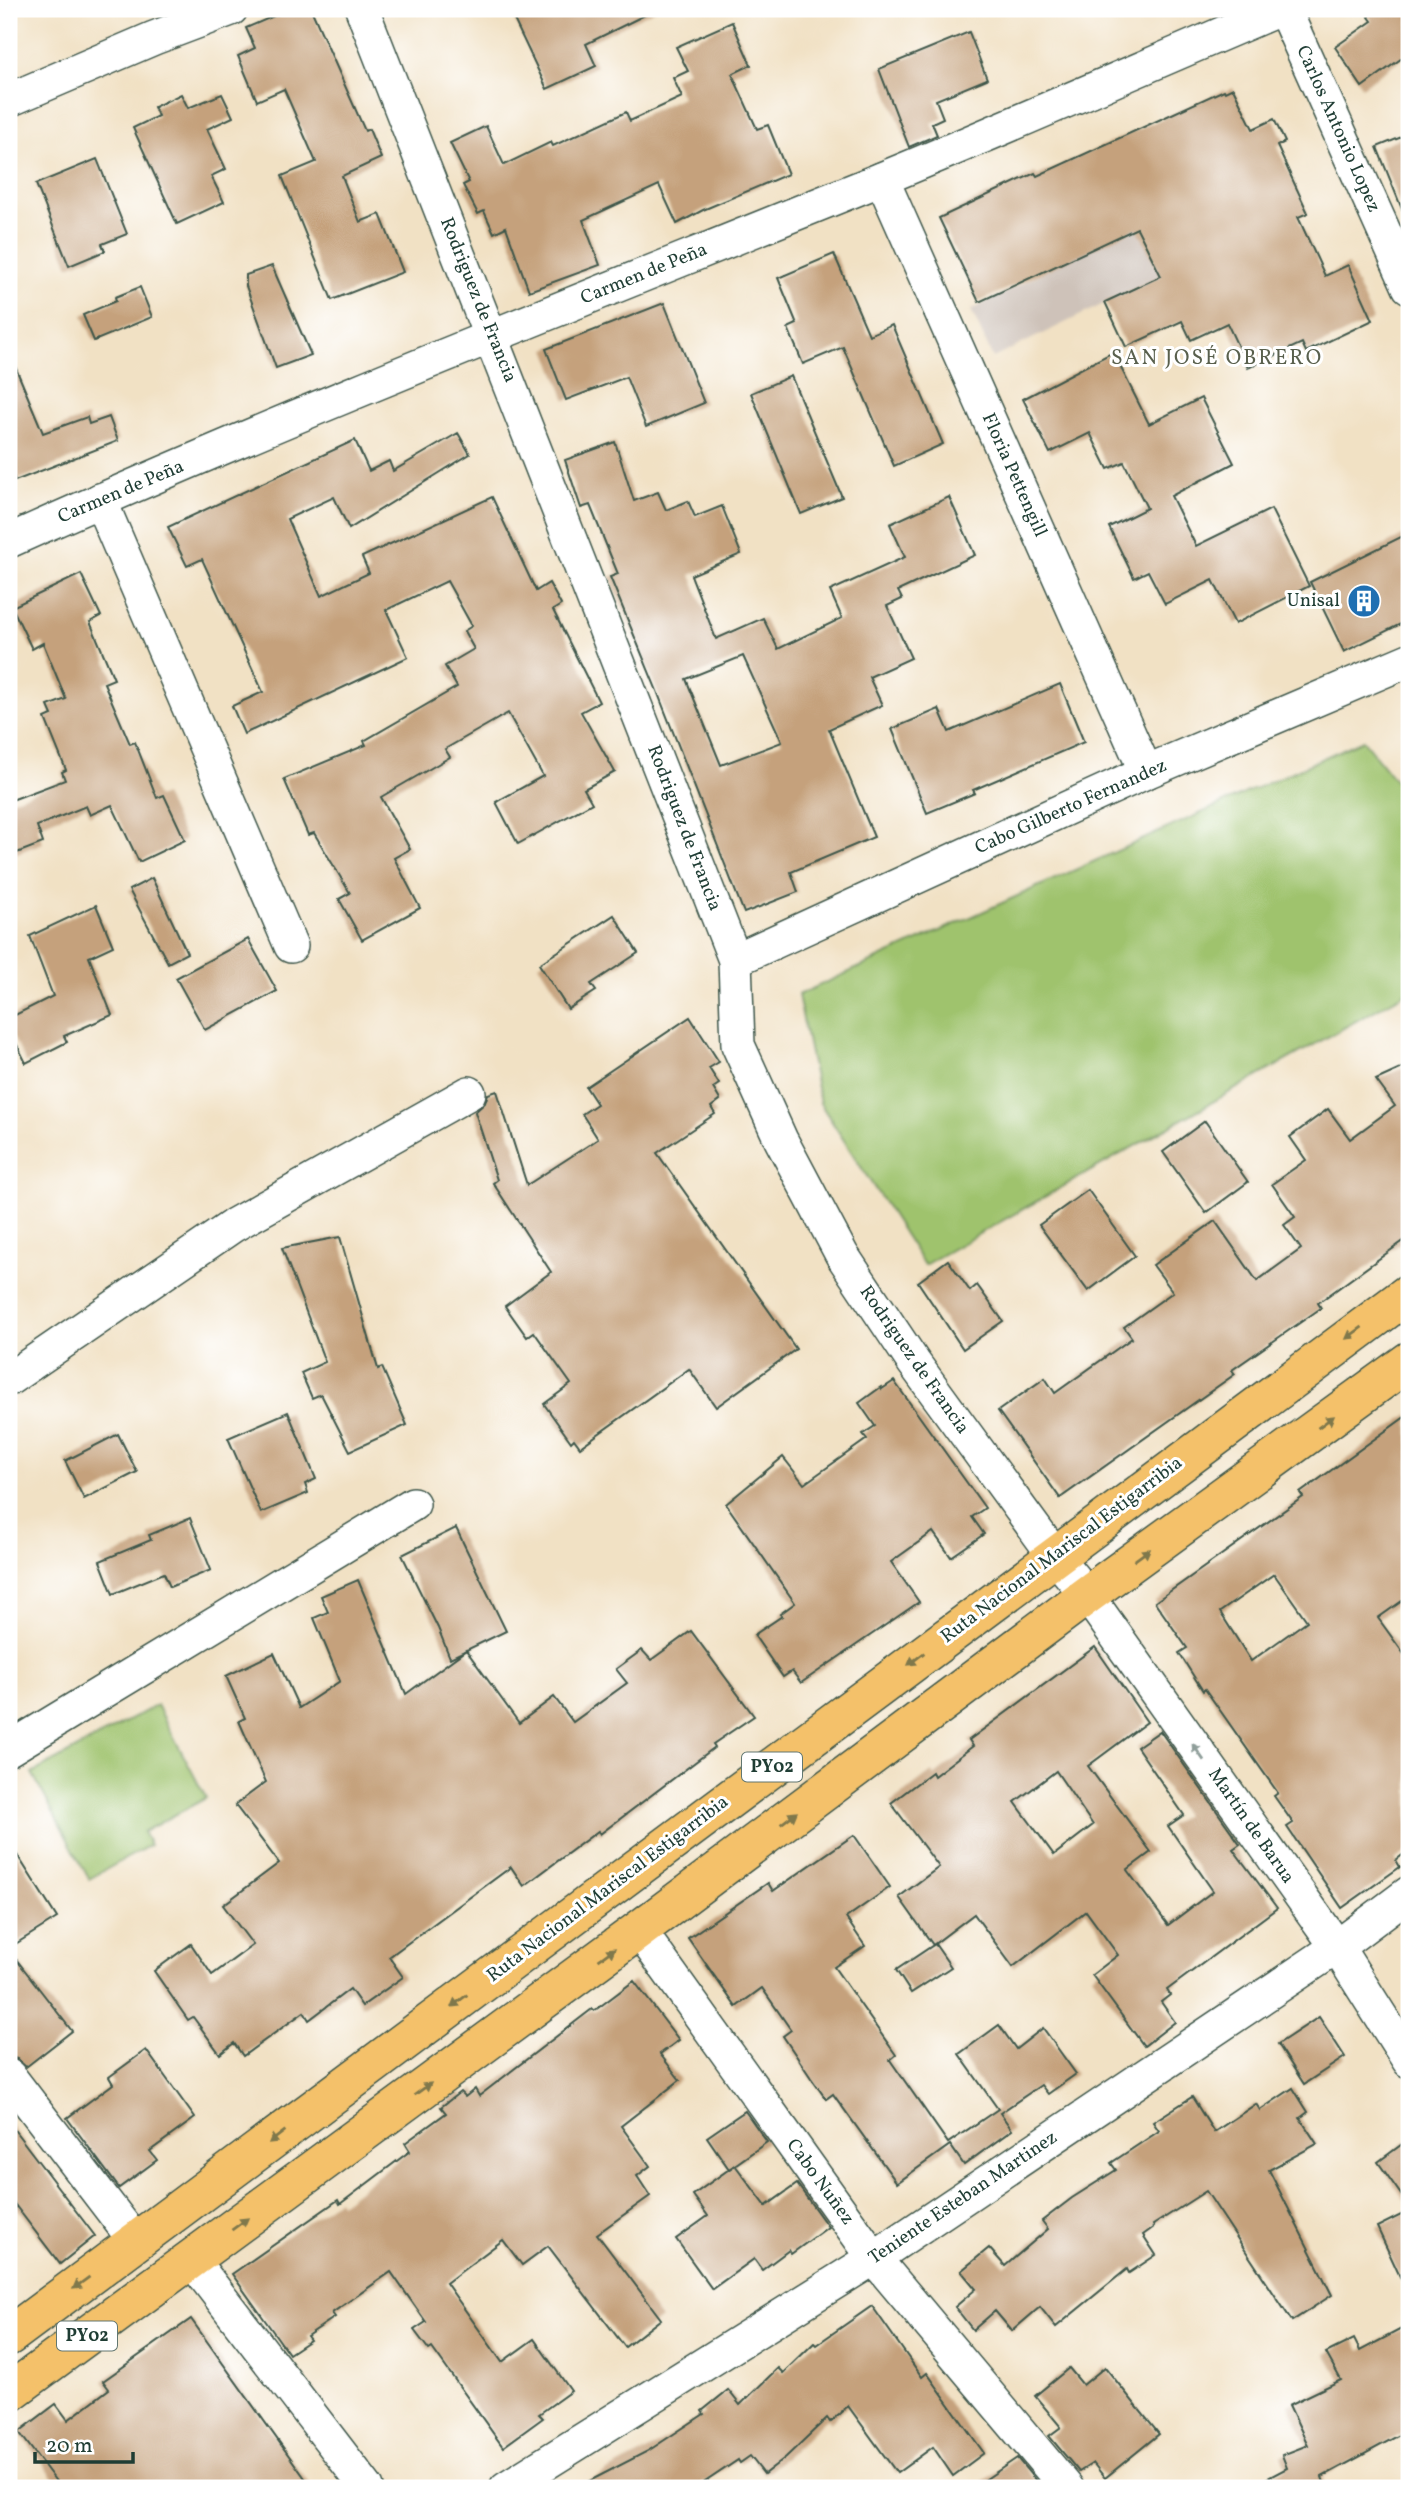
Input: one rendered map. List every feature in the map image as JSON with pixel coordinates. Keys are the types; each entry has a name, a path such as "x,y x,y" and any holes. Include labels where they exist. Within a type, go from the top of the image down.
{"highway":[{"name":"Ruta Nacional Mariscal Estigarribia","path":"9,2336 1409,1293"},
{"name":"PY02","path":"9,2393 639,1930 1087,1595 1409,1361"}],"street":[{"path":"9,100 154,38 231,9"},
{"name":"Rodriguez de Francia","path":"362,9 735,960 737,1045 781,1140 835,1243 914,1363 1054,1555 1087,1595"},
{"name":"Carmen de Peña","path":"9,541 491,335 881,179 1282,9"},
{"name":"Carlos Antonio Lopez","path":"1282,9 1409,288"},
{"name":"Floria Pettengill","path":"881,179 1146,772"},
{"path":"100,500 291,946"},
{"name":"Cabo Gilberto Fernandez","path":"735,960 1146,772 1409,660"},
{"path":"9,1379 234,1225 468,1093"},
{"path":"9,1749 413,1504"},
{"name":"Martín de Barua","path":"1087,1595 1337,1947 1409,2061"},
{"name":"Teniente Esteban Martinez","path":"506,2488 874,2258 1337,1947 1409,1893"},
{"name":"Cabo Nuñez","path":"639,1930 874,2258 1067,2488"},
{"path":"9,2076 136,2242"},
{"path":"191,2259 367,2488"}],"shaded area":[{"path":"1138,227 1161,276 993,358 971,310"}],"green space":[{"path":"1363,740 1409,798 1409,991 924,1265 820,1103 798,995"},
{"path":"157,1705 206,1798 143,1832 150,1845 89,1879 32,1773"}],"building":[{"path":"290,9 311,9 365,131 369,129 381,158 342,176 360,222 380,214 403,272 332,300 282,176 316,162 284,89 257,101 238,56 255,48 246,28"},
{"path":"509,9 657,9 586,44 596,66 547,89"},
{"path":"1363,9 1409,9 1409,53 1362,87 1335,47 1372,21"},
{"path":"732,22 751,65 732,74 757,129 768,125 788,174 677,224 659,185 583,220 600,265 529,291 506,227 494,233 484,211 478,214 463,185 469,182 450,143 486,126 504,165 551,142 553,146 626,112 630,121 682,97 673,78 688,71 676,47"},
{"path":"969,32 987,79 936,100 943,118 932,123 937,135 909,147 879,69"},
{"path":"1233,88 1253,129 1274,119 1285,142 1277,146 1308,213 1298,217 1325,276 1348,265 1373,320 1306,352 1302,343 1248,368 1227,323 1191,340 1182,321 1126,347 1105,302 1161,276 1137,228 979,302 939,218 1035,173 1037,176"},
{"path":"181,94 188,108 222,94 233,117 207,129 226,169 211,176 224,202 177,224 133,128 158,116 154,107"},
{"path":"1409,134 1409,224 1408,224 1377,147"},
{"path":"97,159 127,234 102,244 105,251 69,266 36,184"},
{"path":"834,254 869,335 892,325 943,444 894,466 843,347 803,364 788,328 797,324 778,278"},
{"path":"272,266 311,355 276,368 246,286 246,275"},
{"path":"140,287 152,317 94,341 83,315"},
{"path":"664,303 704,403 646,427 626,377 566,400 546,349"},
{"path":"9,352 43,433 87,417 89,424 109,417 118,441 15,481 9,466"},
{"path":"1113,352 1149,424 1201,398 1234,463 1171,496 1196,546 1271,509 1309,586 1235,624 1213,580 1165,604 1148,571 1134,578 1109,527 1147,508 1124,462 1108,469 1090,433 1050,453 1023,399"},
{"path":"791,376 842,497 801,514 751,393"},
{"path":"458,433 470,454 349,529 334,497 287,519 321,596 369,573 362,557 492,497 536,591 549,583 561,605 553,610 599,702 581,712 615,772 584,789 592,803 518,844 496,802 543,776 508,713 445,749 450,757 381,797 410,849 394,858 420,908 362,940 339,899 350,893 314,833 308,835 284,779 366,745 364,741 457,687 445,666 474,649 464,631 472,626 447,581 386,610 408,657 244,734 232,706 263,692 202,559 187,566 168,527 355,440 369,471 389,461 393,471"},
{"path":"615,442 634,501 658,492 666,510 688,501 695,517 722,506 741,554 691,575 716,639 763,618 778,649 842,618 830,591 905,557 890,524 949,497 975,555 898,591 902,599 887,606 911,658 869,677 882,705 829,729 874,837 791,872 798,892 744,913 610,577 618,574 590,505 581,508 565,460","holes":["743,656 782,742 721,765 686,679"]},
{"name":"Unisal","path":"1409,533 1409,620 1344,652 1310,582"},
{"path":"81,574 101,616 90,622 114,679 104,683 130,744 135,742 157,798 164,795 185,840 139,862 112,805 90,815 86,806 37,826 43,843 9,856 9,801 65,780 62,772 66,770 45,718 52,715 48,706 66,699 43,643 32,649 12,607"},
{"path":"1060,684 1084,742 927,813 892,729 939,709 949,732"},
{"path":"152,878 187,953 168,963 129,890"},
{"path":"96,905 113,946 89,957 112,1015 64,1036 67,1042 26,1063 9,1029 9,1018 53,996 30,936"},
{"path":"614,915 638,953 591,984 596,991 568,1009 539,964"},
{"path":"248,939 277,991 205,1030 176,978"},
{"path":"690,1017 719,1062 709,1068 719,1084 713,1088 720,1100 711,1107 715,1114 657,1153 796,1349 716,1407 689,1369 580,1447 574,1439 571,1442 544,1404 571,1384 534,1332 527,1337 505,1306 551,1272 493,1183 497,1180 475,1112 485,1103 488,1094 497,1091 527,1185 598,1139 582,1114 597,1104 586,1087"},
{"path":"1409,1065 1409,1237 1318,1303 1321,1308 1232,1370 1235,1374 1060,1498 998,1411 1045,1378 1055,1393 1132,1338 1124,1327 1173,1292 1153,1265 1215,1221 1257,1281 1301,1249 1284,1225 1295,1217 1272,1184 1306,1160 1290,1137 1328,1109 1350,1139 1395,1106 1376,1080"},
{"path":"1205,1121 1248,1182 1206,1213 1163,1152"},
{"path":"1088,1190 1135,1256 1088,1291 1039,1225"},
{"path":"340,1237 378,1369 382,1367 407,1425 350,1451 321,1394 312,1398 301,1373 325,1362 282,1248"},
{"path":"948,1260 970,1291 977,1285 1003,1321 963,1349 918,1282"},
{"path":"894,1381 985,1508 972,1517 984,1534 951,1557 933,1532 891,1562 919,1602 801,1683 792,1671 783,1677 754,1635 782,1616 780,1614 795,1603 726,1504 783,1457 804,1484 867,1439 863,1434 875,1426 859,1403"},
{"path":"288,1412 316,1479 305,1484 308,1493 261,1513 228,1438"},
{"path":"1409,1414 1409,1596 1378,1618 1409,1661 1409,1850 1396,1860 1400,1867 1342,1908 1287,1827 1293,1823 1274,1796 1278,1793 1205,1689 1203,1691 1179,1653 1187,1648 1155,1602 1303,1497 1300,1493","holes":["1274,1574 1307,1621 1251,1661 1220,1612"]},
{"path":"118,1434 137,1472 84,1499 65,1461"},
{"path":"190,1518 211,1570 170,1587 164,1573 113,1594 100,1561 151,1540 149,1535"},
{"path":"456,1528 506,1631 450,1658 402,1555"},
{"path":"358,1580 406,1694 466,1650 519,1723 554,1697 573,1722 627,1683 616,1669 642,1650 651,1660 691,1631 754,1716 713,1744 715,1747 600,1834 598,1831 524,1886 511,1867 389,1957 403,1977 362,2006 350,1989 309,2020 304,2012 243,2056 234,2043 220,2054 193,2017 188,2020 154,1971 191,1944 212,1975 253,1945 223,1905 279,1863 235,1805 266,1782 239,1721 245,1718 226,1676 274,1653 299,1708 340,1681 314,1618 328,1612 321,1596"},
{"path":"1095,1647 1147,1722 1088,1766 1151,1852 1127,1870 1168,1925 1213,1891 1168,1826 1184,1815 1137,1747 1160,1731 1240,1844 1233,1849 1277,1908 1167,1990 1170,1995 1161,2002 1175,2022 1144,2046 1092,1975 1118,1955 1086,1911 1013,1967 974,1914 933,1945 899,1897 939,1867 891,1803 932,1772 934,1776 973,1746 969,1740","holes":["1056,1771 1093,1825 1054,1855 1015,1802"]},
{"path":"854,1835 890,1887 846,1918 865,1946 834,1967 896,2055 890,2060 948,2143 998,2109 959,2054 999,2025 1016,2049 1043,2028 1076,2074 1048,2094 1041,2085 1000,2113 1012,2130 964,2165 950,2145 897,2183 833,2094 826,2099 811,2078 783,2036 791,2030 762,1988 736,2007 688,1938 768,1883 773,1891"},
{"path":"9,1842 57,1918 9,1948"},
{"path":"935,1944 951,1967 911,1993 896,1970"},
{"path":"9,1950 72,2031 26,2067 17,2059 9,2057"},
{"path":"634,1981 679,2040 660,2054 680,2080 621,2126 650,2166 637,2176 650,2196 597,2234 661,2319 625,2347 548,2246 522,2265 503,2240 446,2283 502,2362 534,2339 571,2391 539,2414 543,2418 503,2447 432,2348 429,2350 414,2330 426,2322 391,2272 332,2313 335,2317 307,2336 310,2340 289,2354 232,2274 338,2200 340,2204 410,2151 405,2143 446,2113 441,2107 460,2092 465,2097 475,2089 479,2096 592,2009 594,2011"},
{"path":"1319,2017 1345,2057 1304,2084 1278,2044"},
{"path":"146,2050 195,2118 150,2151 157,2160 119,2188 67,2118 113,2084 109,2077"},
{"path":"1293,2088 1308,2112 1300,2118 1317,2144 1269,2170 1332,2295 1292,2321 1206,2191 1153,2225 1154,2227 1143,2235 1156,2255 1129,2273 1127,2269 1056,2327 1040,2307 1012,2331 995,2311 973,2330 955,2307 976,2289 961,2271 989,2248 1005,2266 1048,2229 1042,2221 1116,2170 1111,2163 1159,2131 1153,2122 1192,2097 1214,2132 1256,2104 1260,2110"},
{"path":"745,2111 767,2142 729,2169 707,2137"},
{"path":"9,2123 95,2236 60,2264 9,2197"},
{"path":"1409,2139 1409,2206 1378,2162"},
{"path":"735,2165 766,2206 797,2184 828,2227 791,2254 789,2250 762,2270 754,2259 712,2289 676,2239 708,2216 693,2195"},
{"path":"1409,2211 1409,2296 1377,2227"},
{"path":"872,2306 922,2377 927,2373 984,2453 953,2476 933,2447 897,2473 848,2406 830,2422 827,2418 764,2474 750,2456 740,2463 738,2460 696,2488 576,2488 648,2451 704,2414 702,2411 728,2390 740,2405 778,2368 783,2373 814,2343 816,2345"},
{"path":"191,2319 312,2488 61,2488 19,2432 56,2404 68,2420 109,2389 103,2381"},
{"path":"1409,2325 1409,2430 1322,2477 1326,2488 1249,2488 1287,2468 1282,2455 1308,2445 1289,2405 1341,2380 1326,2353 1354,2339 1360,2351"},
{"path":"1105,2367 1159,2434 1105,2478 1093,2463 1079,2472 1049,2436 1061,2427 1035,2396 1069,2368 1083,2385"},
{"path":"1017,2458 1042,2488 973,2488"}],"place":[{"name":"Unisal","path":"1364,601"}],"district":[{"name":"SAN JOSÉ OBRERO","path":"1217,358"}]}
